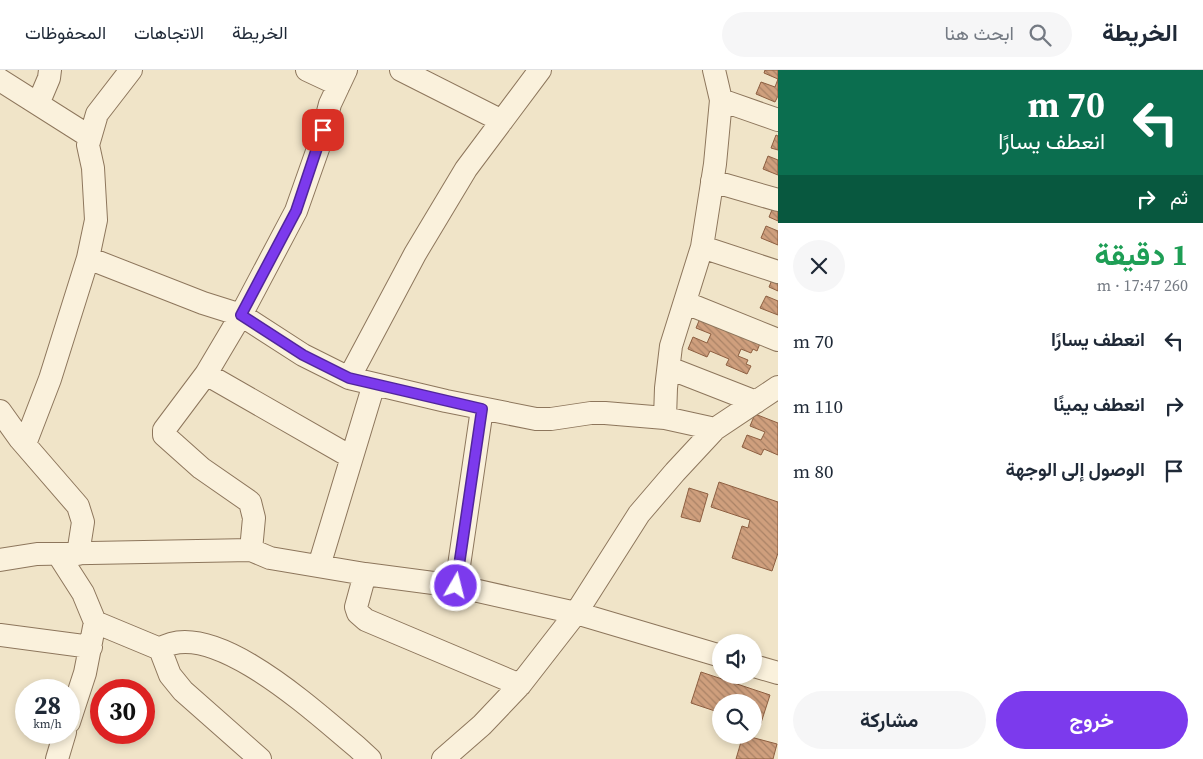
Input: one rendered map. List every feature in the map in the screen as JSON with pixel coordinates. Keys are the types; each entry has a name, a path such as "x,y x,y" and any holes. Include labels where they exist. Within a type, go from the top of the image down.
{"street":[{"path":"38,104 49,78 50,70"},
{"path":"25,444 50,379 88,258 96,220 93,168 88,145 90,137 97,114 131,70"},
{"path":"251,550 254,518 250,502 201,468 164,435 164,432 206,374 241,315 296,211 320,143 330,104 342,77 306,70"},
{"path":"401,70 502,121"},
{"path":"349,378 415,254 466,169 540,70"},
{"path":"665,418 672,346 702,248 712,181 721,100 714,70"},
{"path":"0,80 90,137"},
{"path":"721,100 778,120"},
{"path":"712,181 778,200"},
{"path":"702,248 778,272"},
{"path":"88,258 203,303 241,315 303,355 349,378 482,409 536,419 552,419 591,413 665,418 715,429"},
{"path":"686,303 778,340"},
{"path":"669,368 756,402"},
{"path":"206,374 351,457"},
{"path":"319,566 374,384"},
{"path":"442,759 482,726 520,685 576,613 639,514 715,429 778,387"},
{"path":"456,586 482,409"},
{"path":"0,411 25,444 78,506 83,522 68,554 95,622 91,647 80,688"},
{"path":"0,560 36,554 251,550 270,558 365,574 456,586 576,613 712,653"},
{"path":"365,574 356,607 358,613 366,620 520,685"},
{"path":"95,622 160,649 170,674 183,691 260,759"},
{"path":"0,635 91,647"},
{"path":"160,649 168,644 179,642 192,642 209,646 266,674 370,759"},
{"path":"762,668 778,673"},
{"path":"57,759 62,744"}],"building":[{"path":"765,70 778,70 778,79 764,73"},
{"path":"778,79 778,96 775,102 756,94 761,82 775,87"},
{"path":"776,135 778,136 778,150 771,148"},
{"path":"768,156 778,160 778,175 763,169"},
{"path":"774,205 778,206 778,221 769,217"},
{"path":"766,226 778,231 778,245 761,238"},
{"path":"774,275 778,276 778,291 769,287"},
{"path":"766,296 778,301 778,315 760,308"},
{"path":"701,316 761,341 757,351 753,349 751,353 741,349 738,356 748,360 746,364 751,366 747,374 726,365 729,359 710,351 707,357 688,349 693,337 707,343 711,334 696,328"},
{"path":"755,414 778,423 778,455 764,449 761,455 742,447 747,435 761,440 765,432 750,426"},
{"path":"719,482 778,502 778,553 772,571 732,558 742,526 748,528 750,520 711,507"},
{"path":"689,488 708,494 700,522 681,517"},
{"path":"701,672 712,676 712,684 737,684 770,695 762,720 762,694 712,694 712,710 691,703"},
{"path":"762,740 777,744 773,759 736,759 740,744 762,744"}],"route":[{"path":"323,130 296,211 241,315 303,355 349,378 482,409 456,586"}]}
